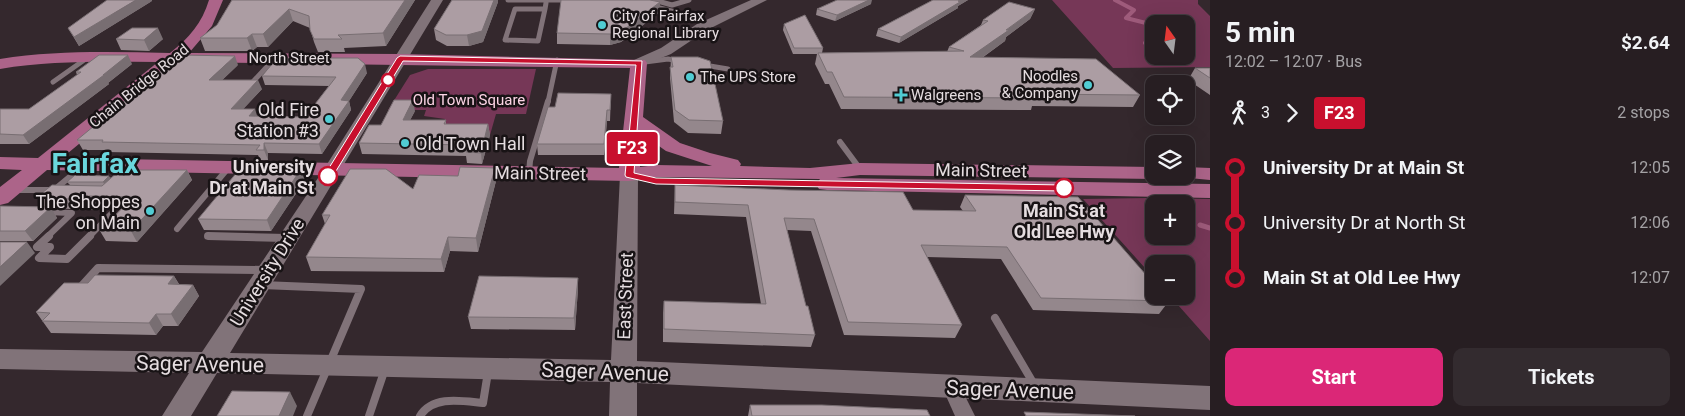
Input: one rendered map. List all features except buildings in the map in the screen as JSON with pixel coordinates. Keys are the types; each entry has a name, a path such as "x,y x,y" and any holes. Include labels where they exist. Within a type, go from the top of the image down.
{"main road":[{"name":"Chain Bridge Road","path":"5,194 174,57 202,32 210,19 216,0"},
{"name":"North Street","path":"0,64 31,59 88,57 400,58 639,63"},
{"path":"630,175 639,63"},
{"path":"634,119 673,147 704,158 734,165 768,168 860,169"},
{"name":"Main Street","path":"0,163 85,164 128,171 230,167 630,175 656,171 810,174 860,169 1145,173"},
{"path":"1195,173 1210,174"},
{"name":"Main Street","path":"630,175 656,181 1210,191"}],"street":[{"name":"University Drive","path":"176,416 437,0"},
{"path":"639,63 666,51 702,27 761,0"},
{"path":"639,63 657,42 694,16"},
{"name":"East Street","path":"623,416 630,175"},
{"name":"Sager Avenue","path":"0,360 624,371 1210,398"},
{"path":"951,387 965,416"}],"lane":[{"path":"508,0 546,4"},
{"path":"546,4 538,40 505,40 515,9 567,0"},
{"path":"654,0 672,5 689,0"},
{"path":"649,6 694,16"},
{"path":"53,82 88,57"},
{"path":"249,86 275,58"},
{"path":"639,63 668,59 685,62"},
{"path":"529,173 530,161 543,122 557,60"},
{"path":"694,63 728,68"},
{"path":"840,142 860,169"},
{"path":"53,190 85,164"},
{"path":"177,229 230,167"},
{"path":"5,194 62,190"},
{"path":"37,212 72,213 37,247"},
{"path":"28,247 50,247 40,258 67,259 111,214"},
{"path":"208,236 289,238"},
{"path":"78,290 98,268 263,278 361,289 307,416"},
{"path":"995,318 1038,391"},
{"path":"369,416 386,367"},
{"path":"420,416 429,406 442,402 483,403 489,368"}],"green space":[{"path":"1052,0 1198,0 1198,4 1210,16 1210,67 1113,68"},
{"name":"Old Town Square","path":"428,69 536,69 526,114 496,114 490,135 468,135 439,130 445,119 424,116 426,110 388,110 410,75"},
{"path":"1145,198 1145,245 1195,245 1195,199 1210,199 1210,341 1178,305 1195,305 1195,255 1145,255 1145,268 1083,199"}],"waterway":[{"path":"1115,0 1134,10 1126,18 1145,23"},
{"path":"1200,225 1210,228"}],"bus line":[{"name":"F23","path":"328,176 400,58 557,60 639,63 630,175 656,181 1064,188"}],"place":[{"name":"City of Fairfax Regional Library","path":"602,25"},
{"name":"The UPS Store","path":"690,77"},
{"name":"Noodles & Company","path":"1088,85"},
{"name":"Walgreens","path":"901,95"},
{"name":"Old Fire Station #3","path":"329,119"},
{"name":"Old Town Hall","path":"405,143"},
{"name":"University Dr at Main St","path":"328,176"},
{"name":"Main St at Old Lee Hwy","path":"1064,188"},
{"name":"The Shoppes on Main","path":"150,211"}],"district":[{"name":"Fairfax","path":"95,163"}]}
